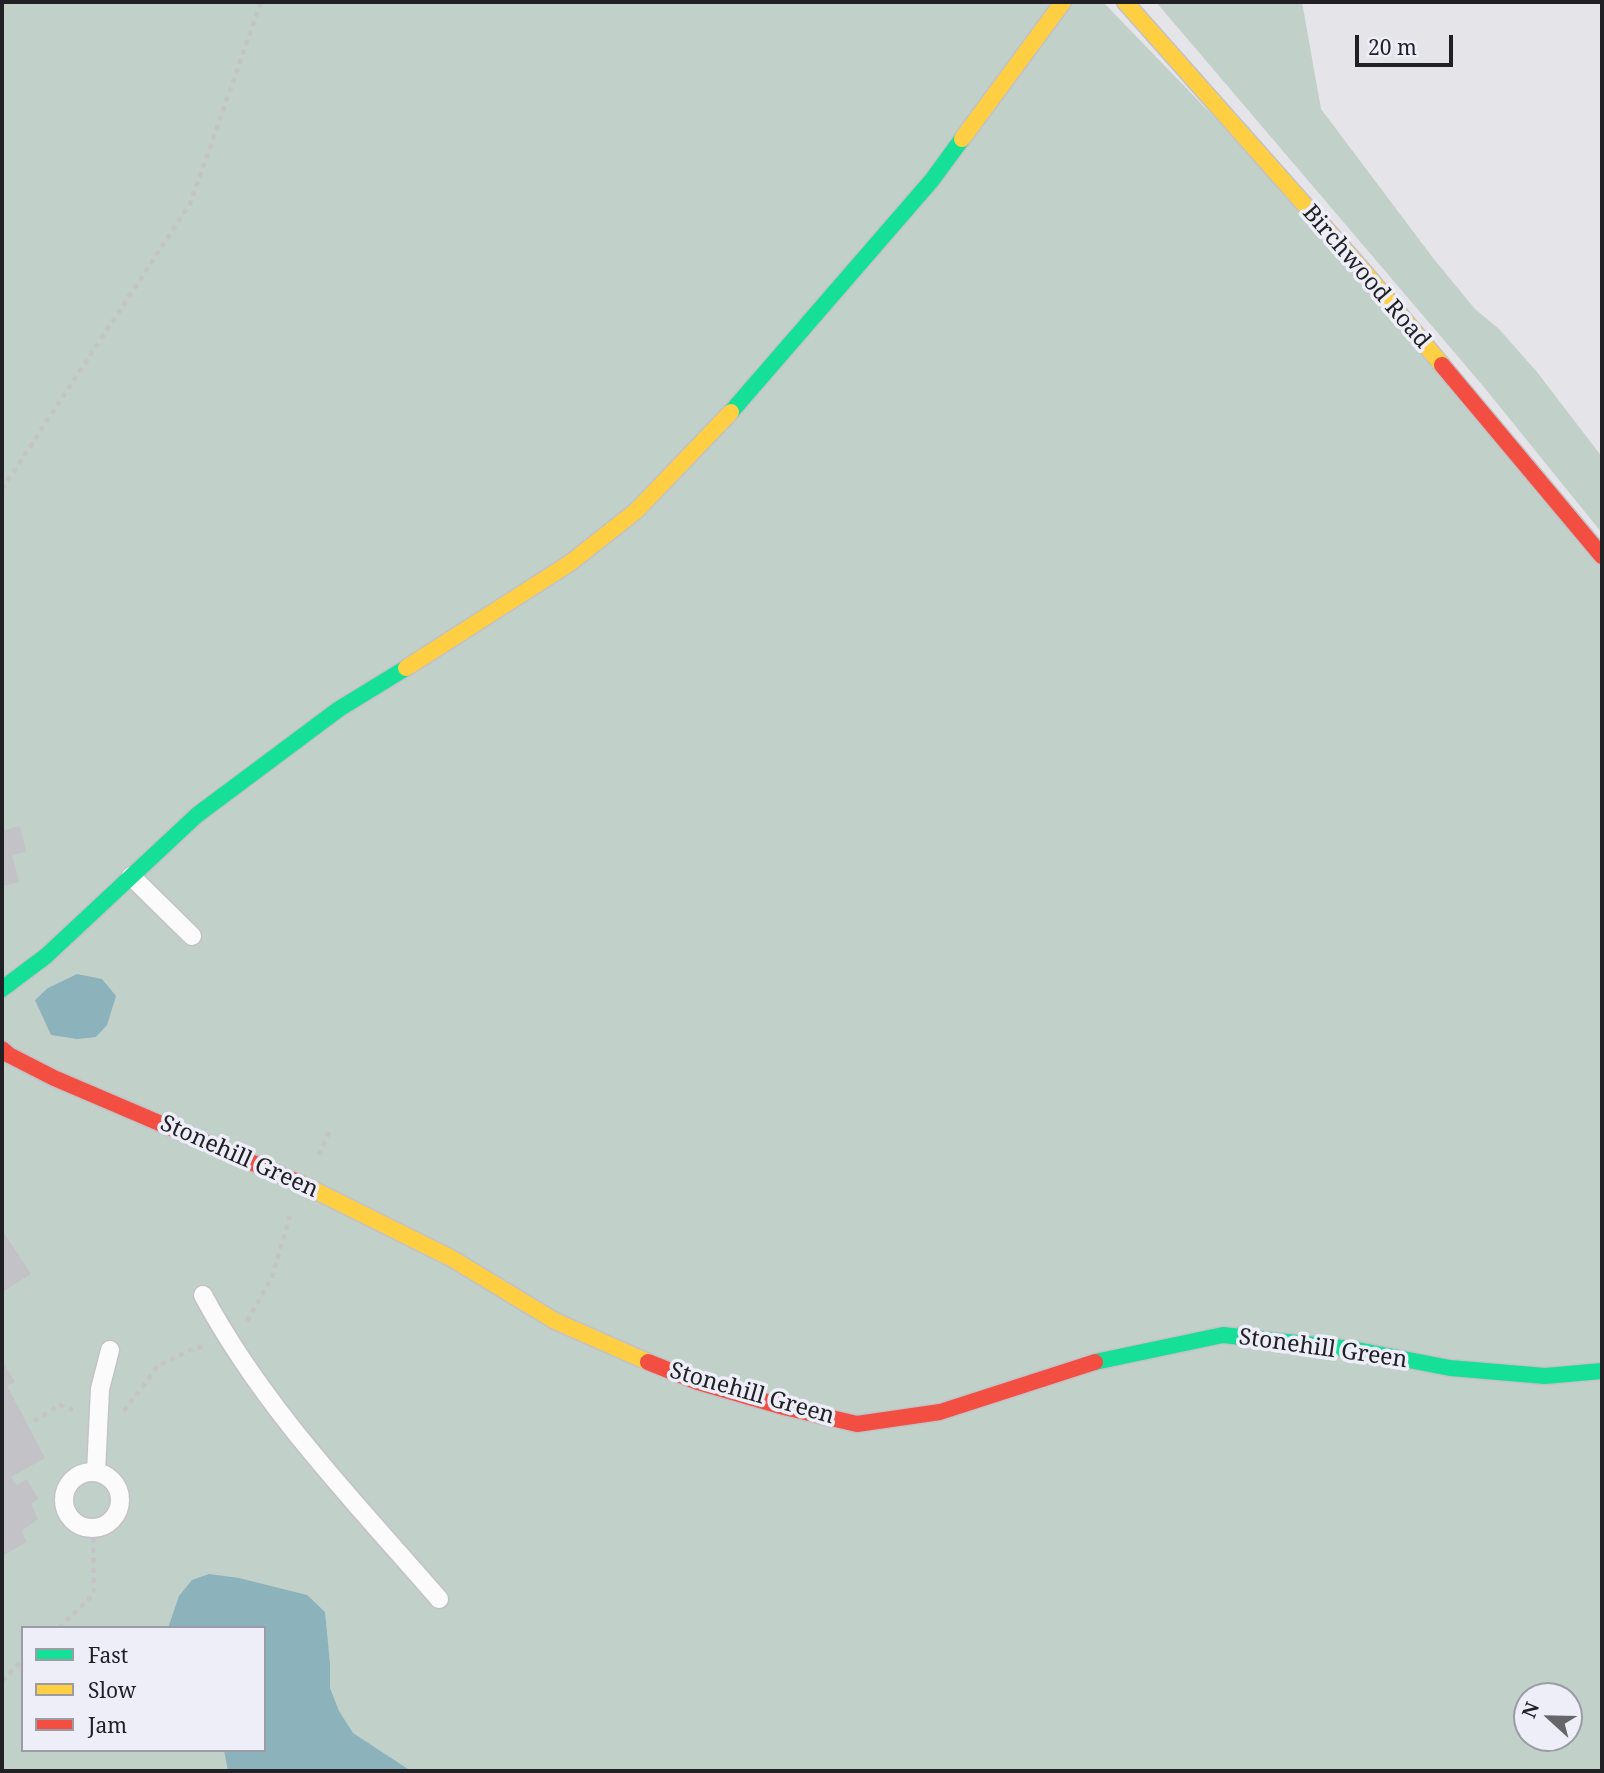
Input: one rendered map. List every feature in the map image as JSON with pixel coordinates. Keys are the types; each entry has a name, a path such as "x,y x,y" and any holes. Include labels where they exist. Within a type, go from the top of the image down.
{"street":[{"path":"2,989 46,957 197,815 339,709 548,578 636,511 730,414 932,180 1063,2"},
{"name":"Birchwood Road","path":"1125,2 1366,274 1602,556"},
{"name":"Stonehill Green","path":"2,1049 54,1078 304,1185 451,1258 555,1321 614,1348 698,1382 784,1407 857,1424 940,1412 1093,1362 1223,1335 1352,1349 1463,1369 1545,1376 1602,1371"}],"lane":[{"path":"131,876 192,936"},
{"path":"203,1296 227,1340 299,1437 439,1599"},
{"path":"96,1472 100,1389 110,1350"},
{"path":"96,1472 113,1481 118,1488 120,1507 110,1522 93,1528 83,1527 69,1516 64,1498 71,1481 78,1476 96,1472"}],"path":[{"path":"2,489 190,204 261,2"},
{"path":"34,1421 60,1405 97,1419 124,1411 158,1366 190,1350 227,1340 247,1321 272,1277 293,1207 304,1185"},
{"path":"62,1626 94,1594 93,1528"},
{"path":"2,1681 21,1662"}],"shaded area":[{"path":"2,2 1103,2 1366,274 1602,557 1602,1771 2,1771"},
{"path":"1156,2 1302,2 1321,109 1433,258 1475,309 1499,329 1537,372 1602,458 1602,533 1483,386"}],"water":[{"path":"77,974 102,979 116,996 107,1025 96,1037 77,1039 51,1035 35,1000 48,988"},
{"path":"209,1574 239,1578 307,1595 325,1612 330,1688 339,1711 353,1733 411,1771 228,1771 224,1752 266,1752 266,1626 169,1626 179,1596 192,1580"}],"building":[{"path":"20,826 26,852 12,855 19,882 2,886 2,831"},
{"path":"2,1230 31,1274 2,1292"},
{"path":"2,1361 15,1382 7,1386 45,1458 11,1477 17,1485 27,1479 38,1499 31,1504 38,1519 21,1531 27,1542 2,1556"}],"traffic: fast":[{"path":"731,412 932,180 962,139"},
{"path":"2,989 46,956 197,815 339,709 406,668"},
{"path":"1095,1362 1223,1335 1352,1349 1450,1368 1545,1376 1602,1371"}],"traffic: slow":[{"path":"962,139 1063,2"},
{"path":"1125,2 1366,274 1442,365"},
{"path":"406,668 570,563 636,511 731,412"},
{"path":"302,1184 451,1258 555,1321 648,1362"}],"traffic: jam":[{"path":"1442,365 1602,556"},
{"path":"2,1049 54,1078 302,1184"},
{"path":"648,1362 698,1382 784,1407 857,1424 940,1412 1095,1362"}]}
